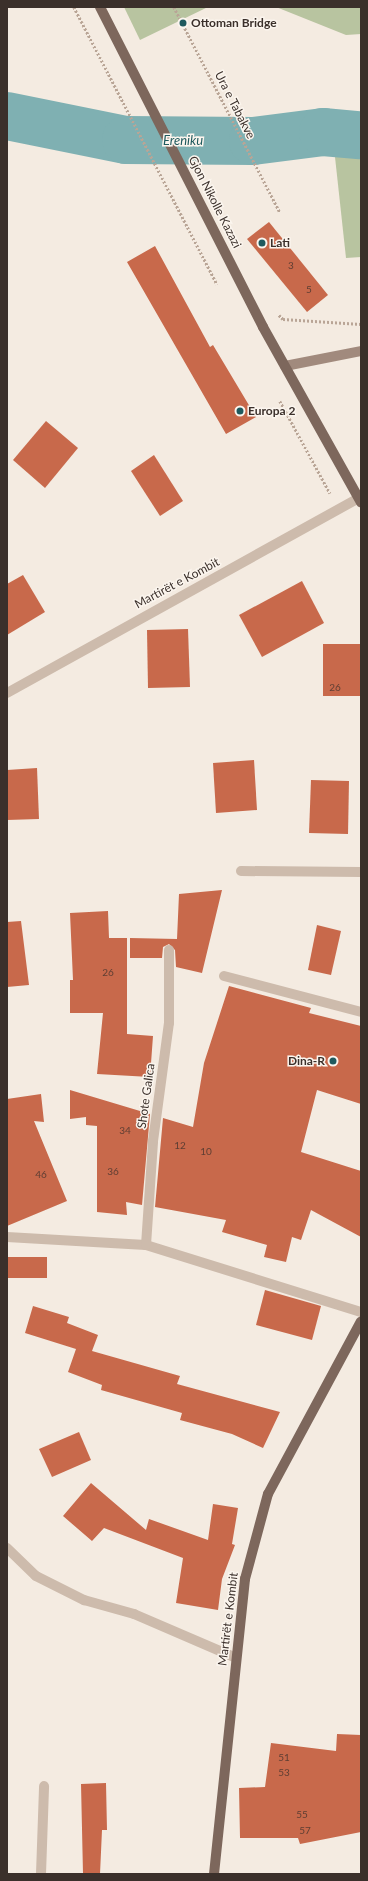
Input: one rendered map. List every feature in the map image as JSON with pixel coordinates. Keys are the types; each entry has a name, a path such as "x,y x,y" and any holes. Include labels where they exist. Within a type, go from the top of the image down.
{"main road":[{"name":"Gjon Nikolle Kazazi","path":"100,7 285,366"},
{"path":"285,366 361,351"},
{"name":"Martirët e Kombit","path":"285,366 360,500"},
{"name":"Martirët e Kombit","path":"214,1874 245,1579 268,1494 361,1321"}],"street":[{"name":"Martirët e Kombit","path":"7,693 360,500"},
{"path":"241,872 361,872"},
{"name":"Shote Galica","path":"146,1246 153,1141 169,1023 169,950"},
{"path":"224,976 361,1012"},
{"path":"7,1237 146,1246 361,1312"},
{"path":"7,1548 36,1576 84,1600 134,1614 236,1658"},
{"path":"41,1874 44,1786"}],"path":[{"path":"74,7 203,258"},
{"name":"Ura e Tabakve","path":"174,7 280,212"},
{"path":"274,309 283,319 361,324"}],"green space":[{"path":"124,7 208,7 140,40"},
{"path":"276,7 361,7 361,34 346,35"},
{"path":"361,151 361,257 346,258 335,157"}],"building":[{"path":"269,222 328,295 307,312 247,239"},
{"path":"155,246 210,347 213,345 256,417 226,434 127,262"},
{"path":"46,421 78,448 45,488 13,460"},
{"path":"154,455 183,501 160,516 131,471"},
{"path":"23,575 45,612 7,635 7,584"},
{"path":"302,581 324,623 262,657 239,615"},
{"path":"188,629 190,687 148,688 147,630"},
{"path":"323,644 361,644 361,696 323,696"},
{"path":"254,760 257,810 216,813 213,763"},
{"path":"37,768 39,819 7,820 7,770"},
{"path":"311,780 349,781 348,834 309,833"},
{"path":"222,890 202,973 176,967 175,950 169,944 163,947 162,958 130,958 130,938 177,939 179,894"},
{"path":"108,911 109,938 127,938 127,1034 153,1036 150,1077 97,1074 103,1013 70,1013 70,980 73,980 70,913"},
{"path":"21,921 29,985 7,987 7,922"},
{"path":"317,925 341,931 331,975 308,970"},
{"path":"229,986 311,1008 309,1013 361,1026 361,1104 317,1090 301,1152 361,1171 361,1237 311,1210 301,1240 292,1237 286,1262 264,1257 267,1245 222,1232 226,1220 155,1207 163,1118 193,1127 204,1063"},
{"path":"70,1090 150,1114 142,1205 126,1202 127,1215 97,1212 97,1126 86,1125 86,1117 70,1119"},
{"path":"41,1094 44,1122 34,1121 67,1201 7,1226 7,1099"},
{"path":"7,1257 47,1257 47,1278 7,1278"},
{"path":"265,1290 321,1306 312,1340 256,1325"},
{"path":"33,1306 69,1317 67,1323 98,1335 92,1351 180,1376 177,1384 280,1412 263,1448 232,1434 180,1420 182,1413 101,1390 102,1385 68,1372 76,1349 25,1333"},
{"path":"79,1432 91,1460 52,1477 39,1449"},
{"path":"91,1483 146,1530 149,1519 208,1540 213,1504 238,1508 232,1544 235,1545 222,1579 218,1610 176,1603 183,1558 104,1528 92,1541 63,1516"},
{"path":"337,1734 361,1735 361,1832 300,1844 298,1838 240,1838 239,1788 265,1787 271,1743 336,1751"},
{"path":"106,1783 107,1830 102,1830 100,1874 83,1874 81,1784"}],"waterway":[{"name":"Ereniku","path":"7,116 126,140 253,141 323,132 361,135"}],"place":[{"name":"Ottoman Bridge","path":"183,23"},
{"name":"Lati","path":"262,243"},
{"name":"Europa 2","path":"240,411"},
{"name":"Dina-R","path":"333,1061"}]}
